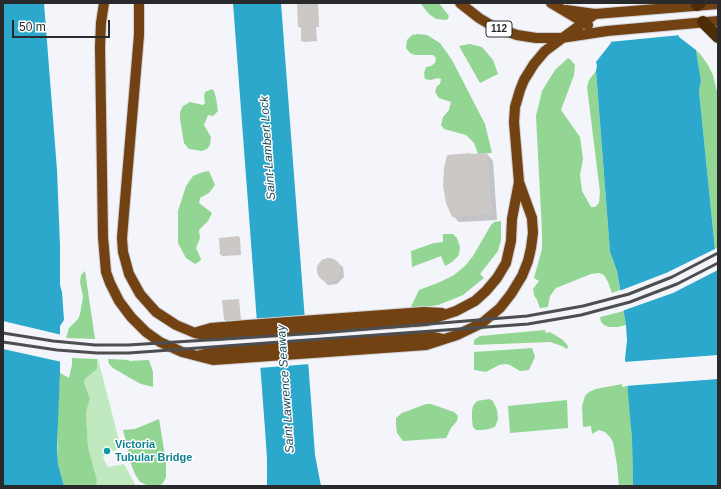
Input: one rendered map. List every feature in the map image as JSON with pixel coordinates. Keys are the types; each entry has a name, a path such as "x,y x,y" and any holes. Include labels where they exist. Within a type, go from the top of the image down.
{"highway":[{"path":"702,22 718,37"}],"main road":[{"path":"104,3 100,47 102,237 106,272 119,301 138,324 160,342 182,352 213,356 427,341 444,339 474,328 491,317 506,302 522,276 528,261 533,225 532,218 519,182"},
{"path":"140,3 140,30 122,238 123,252 129,274 140,294 156,312 176,325 195,333 449,313 475,300 493,285 503,269 510,251 512,219 519,182"},
{"name":"112","path":"460,3 479,18 494,27 536,38 561,38 603,31 718,21"},
{"path":"551,3 584,23 603,31"},
{"path":"562,9 600,14 699,4 718,4"},
{"path":"561,38 600,14"},
{"name":"112","path":"519,182 514,122 517,100 524,80 534,64 545,51 561,38"}],"green space":[{"path":"420,3 439,3 449,16 447,20 436,19 429,14"},
{"path":"412,35 427,35 440,43 452,60 485,124 492,153 478,154 474,143 466,135 444,129 441,125 443,117 449,110 451,102 439,98 435,92 441,79 425,79 424,73 426,67 435,63 436,58 433,55 415,55 410,53 406,48 407,40"},
{"path":"470,44 482,47 493,60 498,74 480,83 459,46"},
{"path":"696,50 708,65 713,75 718,96 718,247 715,249 699,91 701,81"},
{"path":"568,58 575,65 574,75 561,110 580,137 583,159 580,175 582,191 591,207 595,207 599,203 600,192 587,87 589,80 596,71 610,252 617,271 620,290 612,293 604,275 599,273 591,274 556,288 550,296 548,307 540,308 533,289 539,281 534,278 542,249 536,116 542,91 555,70"},
{"path":"212,89 216,98 218,111 213,116 208,115 204,125 211,137 210,145 207,149 202,151 189,149 184,143 180,112 183,106 190,102 203,105 205,103 205,92"},
{"path":"209,171 215,185 209,193 200,198 199,203 212,213 208,221 199,230 200,238 196,248 201,259 195,264 186,258 178,243 178,211 186,186 193,176"},
{"path":"501,221 501,240 498,251 480,274 484,278 463,295 438,305 410,309 419,290 454,275 465,266 473,256 491,225 494,222"},
{"path":"443,234 453,234 457,238 460,247 459,255 445,266 441,256 412,267 411,251 434,243 443,242"},
{"path":"85,271 95,339 66,338 69,328 78,319 80,314 83,297 80,282 81,275"},
{"path":"624,311 626,325 609,327 601,322 600,317"},
{"path":"545,330 546,333 550,332 563,340 568,346 567,349 550,342 474,345 474,340 480,336"},
{"path":"532,348 535,357 529,370 520,371 506,364 499,365 486,372 474,370 474,352"},
{"path":"72,358 97,359 97,369 85,379 84,383 90,398 86,413 88,447 97,480 96,486 64,486 58,464 57,426 60,373 69,378"},
{"path":"97,359 121,448 105,454 103,458 108,467 124,464 136,486 96,486 97,480 88,447 86,413 90,398 84,383 85,379 97,369"},
{"path":"108,359 129,361 149,360 153,372 153,387 141,384 113,368 109,364"},
{"path":"622,384 622,387 627,386 629,395 633,486 619,486 613,442 610,437 605,432 599,430 592,434 591,426 583,427 582,406 585,396 589,392 596,389"},
{"path":"489,399 493,401 497,410 498,419 495,427 476,430 473,427 472,420 473,406 477,401"},
{"path":"567,400 568,428 510,433 508,406"},
{"path":"426,404 431,404 454,412 458,416 457,421 451,428 446,438 403,441 397,433 396,418 402,413"},
{"path":"159,419 166,462 166,477 163,483 159,486 149,486 140,482 135,474 131,464 123,430 135,429"}],"water":[{"path":"3,3 44,3 57,170 60,285 64,320 60,326 57,446 58,464 64,486 3,486"},
{"path":"233,3 281,3 315,455 321,486 267,486 265,429"},
{"path":"607,3 676,3 679,37 696,50 701,81 699,91 718,279 718,486 633,486 632,439 625,359 627,340 626,325 617,271 610,252 596,71 596,62 611,43"}],"pier":[{"path":"605,3 678,3 681,35 609,42"},
{"path":"717,248 718,270 673,293 622,311 619,291 666,273"},
{"path":"306,317 310,364 259,368 255,320"},
{"path":"3,321 62,335 62,362 3,349"},
{"path":"718,355 718,379 625,386 624,362"}],"building":[{"path":"297,3 317,3 318,26 315,26 316,41 301,41 301,27 298,27"},
{"path":"487,153 492,214 452,217 446,203 443,186 444,168 447,155"},
{"path":"239,236 240,254 220,255 219,238"},
{"path":"329,258 338,261 341,270 338,279 329,282 320,279 317,270 320,261"},
{"path":"239,299 240,319 224,320 222,300"}],"railway":[{"path":"3,333 53,341 95,345 128,345 319,333 527,316 583,306 629,294 672,277 718,253"},
{"path":"3,342 57,350 97,353 129,353 528,324 581,315 630,302 677,284 718,263"}],"place":[{"name":"Victoria Tubular Bridge","path":"107,451"}],"water label":[{"name":"Saint-Lambert Lock","path":"268,148"},
{"name":"Saint Lawrence Seaway","path":"286,389"}]}
